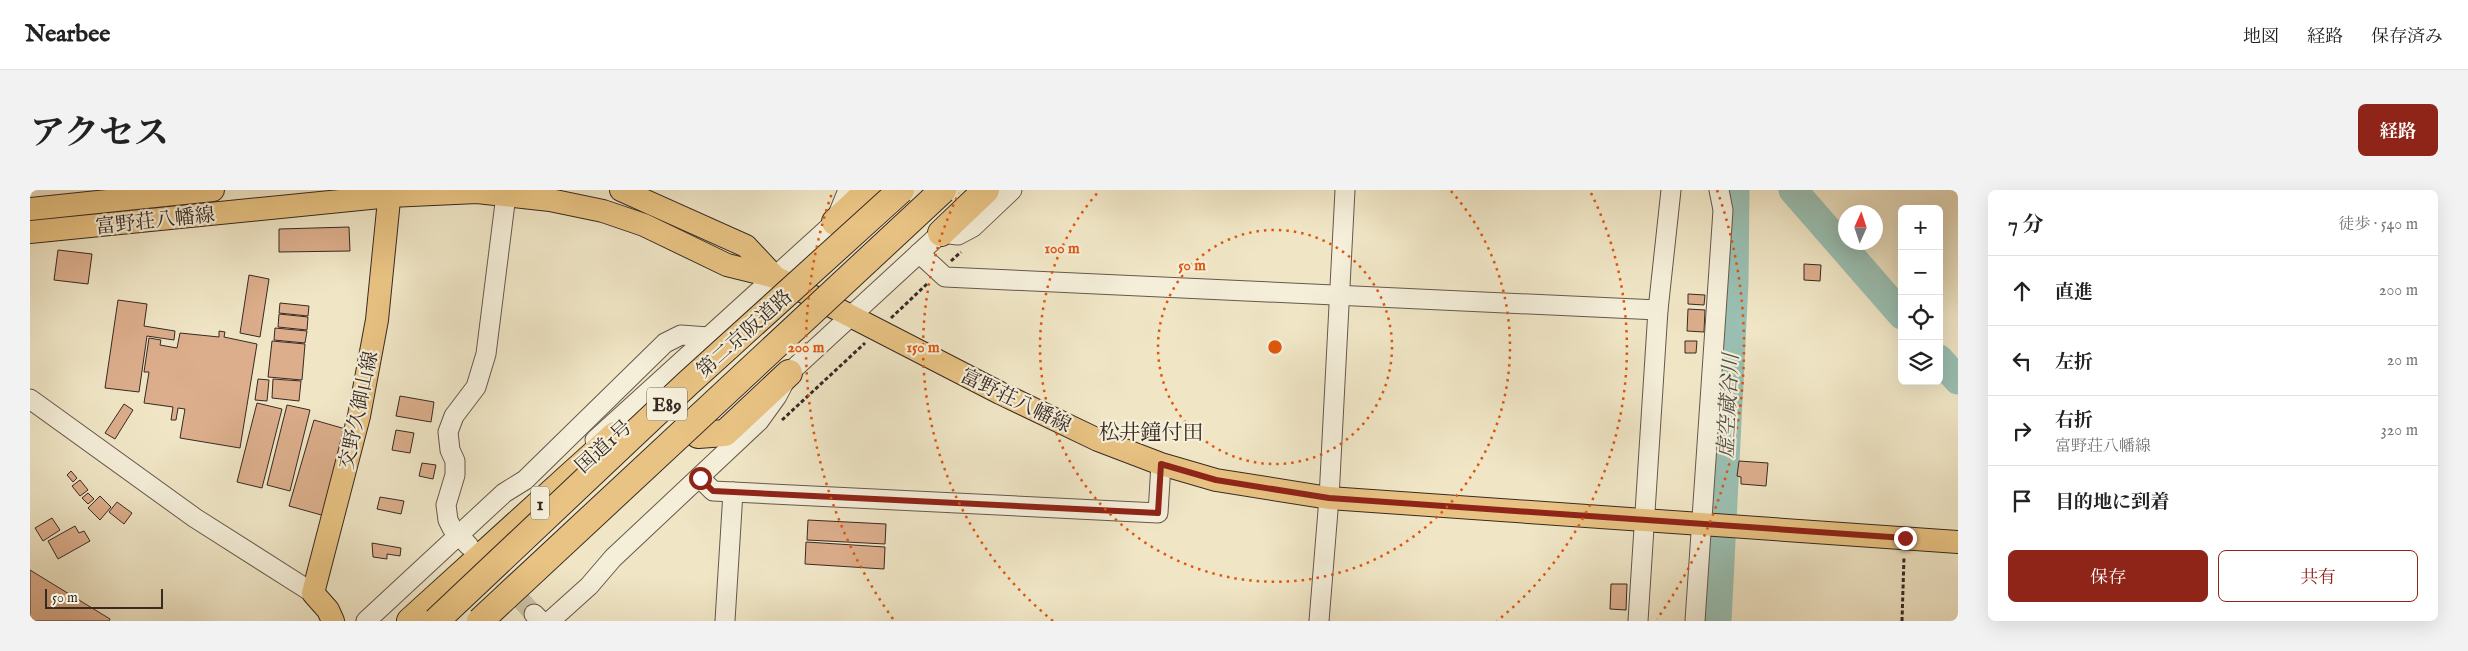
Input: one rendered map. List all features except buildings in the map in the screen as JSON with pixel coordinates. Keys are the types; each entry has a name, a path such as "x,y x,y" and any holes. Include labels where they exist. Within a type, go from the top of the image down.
{"highway":[{"path":"835,222 869,190"},
{"name":"国道1号","path":"405,618 670,385 884,190"},
{"name":"第二京阪道路","path":"436,621 687,384 900,190"},
{"path":"941,233 986,190"},
{"path":"496,621 703,430 953,191"},
{"name":"第二京阪道路","path":"480,621 953,191"},
{"path":"703,430 725,433 789,372"}],"main road":[{"name":"富野荘八幡線","path":"30,209 213,190"},
{"name":"富野荘八幡線","path":"621,190 746,246 775,277"},
{"name":"富野荘八幡線","path":"30,232 390,193 477,192 550,200 603,211 644,225 727,265 775,277 1000,393 1098,440 1161,464 1216,480 1329,498 1958,542"},
{"name":"交野久御山線","path":"313,593 361,407 377,320 390,193"},
{"path":"313,593 328,610 333,621"}],"street":[{"path":"405,618 835,222 848,190"},
{"path":"542,619 589,586 613,558 700,478 759,420 777,396 789,372 919,253 941,233 958,235 973,227 1012,190"},
{"path":"1319,621 1329,498 1345,190"},
{"path":"1638,621 1658,310 1671,190"},
{"path":"1695,621 1703,524 1722,210 1719,190"},
{"path":"464,541 452,528 448,520 446,505 455,475 455,461 450,450 448,432 454,416 476,387 486,354 506,195"},
{"path":"919,253 945,277 1658,310"},
{"path":"366,621 464,541 504,494 526,480 665,342 681,335 708,337"},
{"path":"30,400 195,518 313,593"},
{"path":"700,478 713,491 1158,513 1161,464"},
{"path":"725,621 733,492"}],"path":[{"path":"775,427 966,247"},
{"path":"1902,621 1905,538"}],"waterway":[{"name":"虚空蔵谷川","path":"1717,621 1734,283 1735,190"},
{"path":"1793,190 1898,310"},
{"path":"1943,363 1958,380"}],"tunnel":[{"path":"483,560 534,614"}],"district":[{"name":"松井鐘付田","path":"1151,432"}],"route":[{"path":"700,478 713,491 1158,513 1161,464 1216,480 1273,491 1329,498 1905,538"}]}
